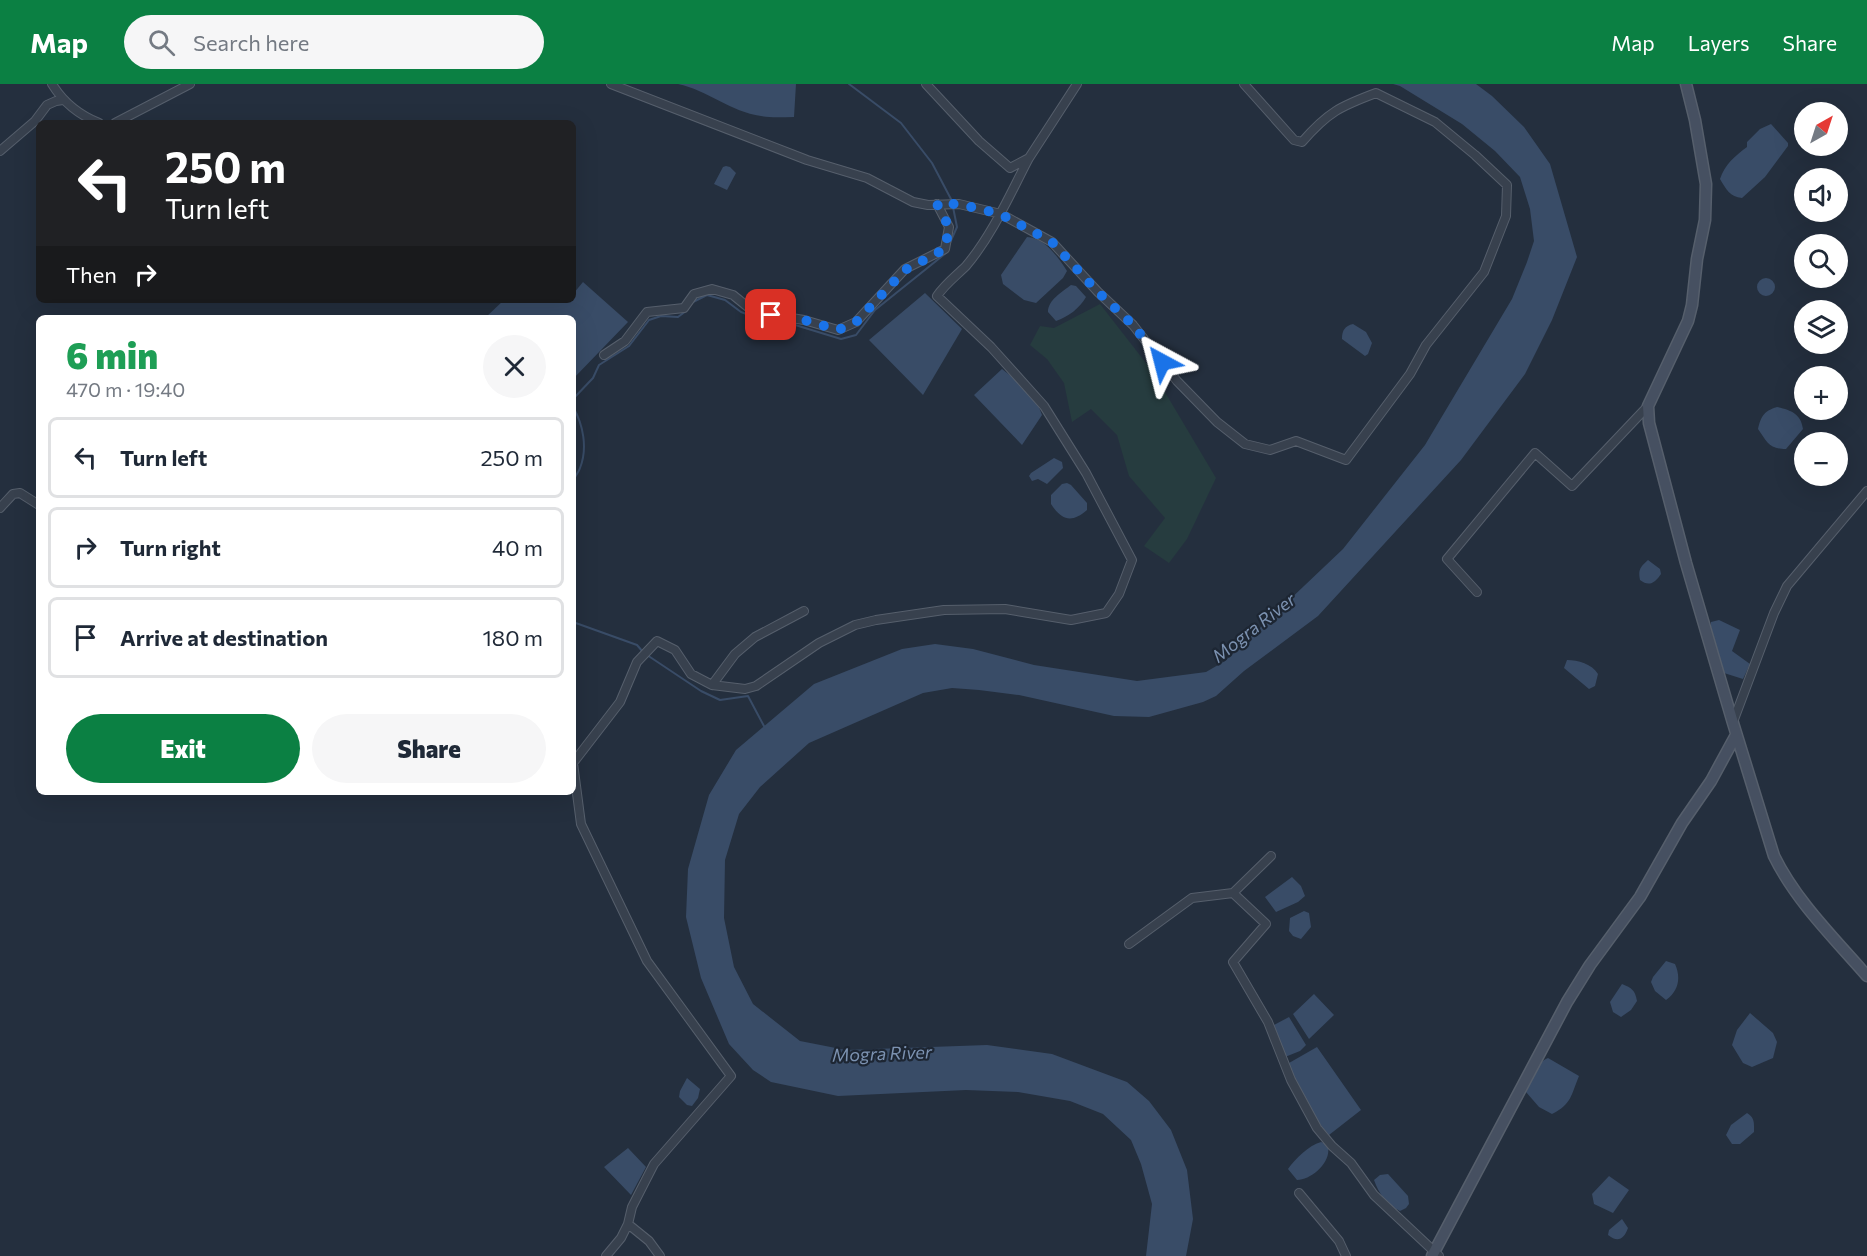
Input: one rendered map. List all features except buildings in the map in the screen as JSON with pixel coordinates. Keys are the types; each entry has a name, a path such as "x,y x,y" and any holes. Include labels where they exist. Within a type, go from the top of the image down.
{"street":[{"path":"52,84 63,100 93,120"},
{"path":"121,120 190,84"},
{"path":"611,84 807,160 867,178 913,202 928,205 959,204 1000,214 1052,242 1098,292 1133,325 1177,381 1216,422 1245,444 1270,450 1296,441 1346,460 1410,374 1426,345 1484,272 1506,216 1507,185 1435,122 1376,93 1342,106 1319,122 1302,142 1294,140 1244,84"},
{"path":"926,84 979,141 1010,168 1029,158"},
{"path":"576,759 620,702 637,662 657,641 675,650 691,674 712,685 745,689 756,686 819,643 855,625 876,620 944,610 1005,609 1071,620 1106,613 1119,594 1132,560 1086,473 1044,406 1023,380 937,296 966,265 1000,214 1029,158 1077,84"},
{"path":"1477,592 1447,559 1535,453 1572,486 1648,406 1688,321 1692,305 1696,259 1705,220 1706,184 1686,84"},
{"path":"0,151 35,121 47,105 63,100"},
{"path":"604,355 625,341 647,312 684,308 694,294 712,289 733,295 754,312 804,320 838,330 856,322 905,270 945,249 949,227 937,204"},
{"path":"1648,406 1649,423 1683,551 1768,841 1782,872 1805,904 1867,975"},
{"path":"1732,723 1774,613 1787,586 1867,491"},
{"path":"0,508 13,494 20,493 36,503"},
{"path":"712,685 735,654 755,637 804,611"},
{"path":"1233,893 1266,924 1233,962 1268,1022 1278,1051 1302,1102 1317,1128 1351,1163 1374,1195 1435,1255 1532,1064 1567,1002 1590,965 1640,897 1736,735"},
{"path":"576,786 581,824 647,961 731,1076 654,1164 632,1207 628,1224 621,1238 606,1256"},
{"path":"1129,944 1192,898 1233,893 1271,856"},
{"path":"1299,1193 1339,1241 1346,1256"},
{"path":"628,1224 649,1241 660,1256"}],"green space":[{"path":"1100,304 1153,372 1216,478 1187,539 1169,563 1144,546 1165,518 1129,476 1117,435 1091,409 1072,422 1064,383 1047,359 1030,345 1040,326 1054,328"}],"water":[{"path":"678,84 796,84 794,117 750,114"},
{"name":"Mogra River","path":"1393,84 1476,84 1492,96 1524,127 1550,164 1577,257 1552,320 1525,374 1461,460 1318,616 1244,671 1216,696 1203,702 1149,717 1114,716 1019,695 979,690 952,688 923,693 809,743 760,787 739,814 725,860 724,918 734,967 753,1004 800,1041 846,1050 987,1045 1052,1054 1127,1082 1149,1101 1171,1130 1187,1170 1193,1219 1186,1256 1146,1256 1152,1204 1141,1164 1131,1140 1103,1114 1070,1101 1018,1092 966,1090 838,1096 771,1082 753,1070 729,1044 701,978 686,917 688,869 709,795 736,750 814,684 902,649 935,644 973,649 1034,665 1137,681 1206,672 1225,661 1343,549 1425,445 1512,299 1534,241 1530,209 1520,177 1495,151 1462,124"},
{"path":"1771,124 1788,143 1788,146 1765,177 1742,198 1734,196 1720,179 1722,174 1731,161 1747,147 1747,142 1760,129"},
{"path":"726,166 736,173 727,190 714,184 723,167"},
{"path":"1027,237 1034,238 1045,245 1055,254 1067,271 1063,278 1036,303 1024,300 1003,284 1001,275"},
{"path":"1766,278 1772,281 1775,287 1772,293 1766,296 1760,293 1757,287 1760,281"},
{"path":"583,282 628,322 576,376 576,315 488,315 501,303 576,303 576,290"},
{"path":"1071,285 1076,286 1086,297 1073,312 1056,321 1048,312 1050,304"},
{"path":"925,293 962,329 923,395 869,340"},
{"path":"1353,324 1366,332 1372,343 1365,356 1342,339 1344,329"},
{"path":"1002,369 1034,394 1042,415 1022,445 974,395"},
{"path":"1777,407 1787,410 1794,414 1794,420 1800,420 1802,424 1803,429 1800,432 1794,432 1794,440 1786,449 1772,446 1758,429 1760,421 1769,410"},
{"path":"1054,458 1062,462 1063,468 1047,484 1038,479 1032,481 1029,476 1031,473"},
{"path":"1067,483 1087,503 1087,510 1077,517 1063,517 1051,504 1051,495 1062,484"},
{"path":"1648,560 1660,569 1661,574 1649,584 1640,580 1639,574 1641,567"},
{"path":"1719,620 1740,630 1732,651 1750,664 1743,679 1724,673 1711,627 1711,622"},
{"path":"1567,660 1584,663 1592,668 1598,674 1595,686 1589,689 1564,668"},
{"path":"1292,877 1301,886 1305,896 1298,902 1276,912 1265,897"},
{"path":"1304,911 1309,913 1311,927 1301,939 1293,936 1289,931 1290,918"},
{"path":"1666,961 1675,964 1678,984 1666,1000 1655,991 1651,982"},
{"path":"1622,984 1632,990 1637,1001 1631,1010 1621,1017 1613,1012 1610,1002"},
{"path":"1314,994 1334,1015 1309,1039 1293,1014"},
{"path":"1750,1013 1773,1033 1777,1042 1773,1058 1752,1067 1743,1063 1732,1045 1737,1030"},
{"path":"1289,1017 1306,1045 1300,1051 1285,1057 1277,1042 1274,1025"},
{"path":"1317,1047 1361,1110 1329,1135 1305,1101 1289,1063"},
{"path":"1548,1058 1579,1076 1567,1103 1552,1114 1539,1107 1526,1092 1537,1068"},
{"path":"687,1078 700,1089 698,1098 692,1106 687,1105 679,1097"},
{"path":"1747,1113 1753,1119 1754,1132 1740,1144 1732,1144 1726,1135 1731,1125"},
{"path":"1321,1142 1327,1144 1325,1162 1309,1177 1297,1180 1288,1169 1311,1146"},
{"path":"628,1148 646,1167 631,1195 604,1167"},
{"path":"1388,1174 1408,1196 1409,1204 1400,1211 1384,1198 1374,1180 1380,1175"},
{"path":"1609,1176 1629,1190 1613,1213 1594,1204 1592,1194"},
{"path":"1622,1219 1628,1228 1625,1235 1618,1239 1608,1235 1609,1230"}],"waterway":[{"path":"849,84 901,123 932,163 952,201"},
{"path":"949,245 957,227 953,207"},
{"path":"693,302 707,295 725,300 741,312 760,319 792,324 841,339 856,335 875,310 947,250"},
{"path":"576,396 593,378 599,365 629,346 649,320 661,316 678,317 686,311"},
{"path":"576,414 582,428 584,444 582,460 576,476"},
{"path":"576,623 637,645 643,652"},
{"path":"647,655 701,691 720,700 748,696 765,728"}],"route":[{"path":"771,315 804,320 838,330 856,322 905,270 945,249 949,227 937,204 959,204 1000,214 1052,242 1098,292 1133,325 1162,362"}]}
